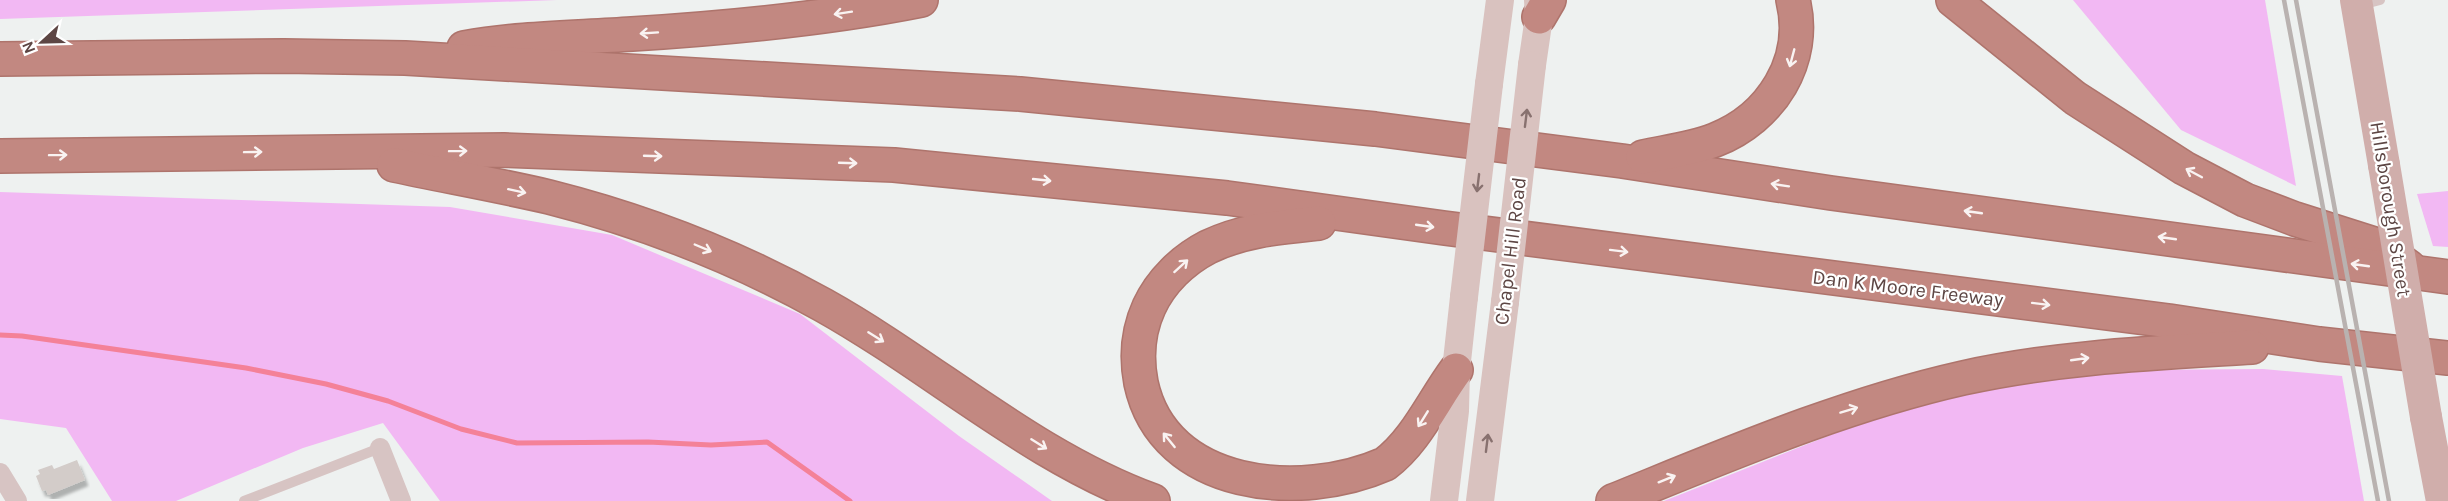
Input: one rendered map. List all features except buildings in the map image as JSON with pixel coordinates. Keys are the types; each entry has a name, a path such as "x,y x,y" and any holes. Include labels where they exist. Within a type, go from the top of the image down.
{"highway":[{"path":"405,58 504,41 760,24 921,0"},
{"path":"1622,161 1714,141 1746,124 1760,113 1780,86 1794,55 1796,21 1793,0"},
{"path":"1953,0 2075,98 2184,168 2245,200 2295,219 2380,246 2433,275"},
{"path":"0,58 273,56 405,58 1020,93 1375,129 1622,161 1843,195 2433,275"},
{"path":"0,156 504,150 894,165 1227,198 1368,218"},
{"path":"336,153 549,197 616,216 685,240 751,268 823,304 1040,445 1093,475 1153,501"},
{"path":"1368,218 1278,228 1237,236 1208,247 1183,263 1152,300 1145,316 1138,344 1143,392 1156,423 1175,448 1189,460 1221,481 1237,488 1280,496 1325,492 1358,480 1385,464 1398,453 1456,370"},
{"name":"Dan K Moore Freeway","path":"1368,218 2169,321 2319,344 2448,358"},
{"path":"1613,501 1842,412 1963,379 2013,368 2092,358 2319,344"}],"main road":[{"name":"Chapel Hill Road","path":"1444,501 1455,411 1456,370 1464,297 1500,0"},
{"name":"Hillsborough Street","path":"2364,2 2384,165 2442,501"},
{"name":"Chapel Hill Road","path":"1480,501 1532,65 1542,6"}],"street":[{"path":"380,448 401,501"},
{"path":"0,473 17,501"}],"lane":[{"path":"244,501 380,448"}],"shaded area":[{"path":"0,0 557,0 0,19"},
{"path":"2073,0 2265,0 2296,186 2181,130"},
{"path":"2448,191 2448,247 2433,246 2417,194"},
{"path":"0,192 450,207 612,235 800,314 959,436 1052,501 440,501 383,423 303,448 176,501 112,501 66,428 0,419"},
{"path":"2263,369 2342,376 2364,501 1664,501 1871,419 2000,386 2129,370"}],"waterway":[{"path":"0,335 22,336 246,368 326,384 388,401 461,429 517,443 648,442 711,445 767,442 850,501"}],"railway":[{"path":"2284,0 2378,501"},
{"path":"2296,0 2389,501"}]}
